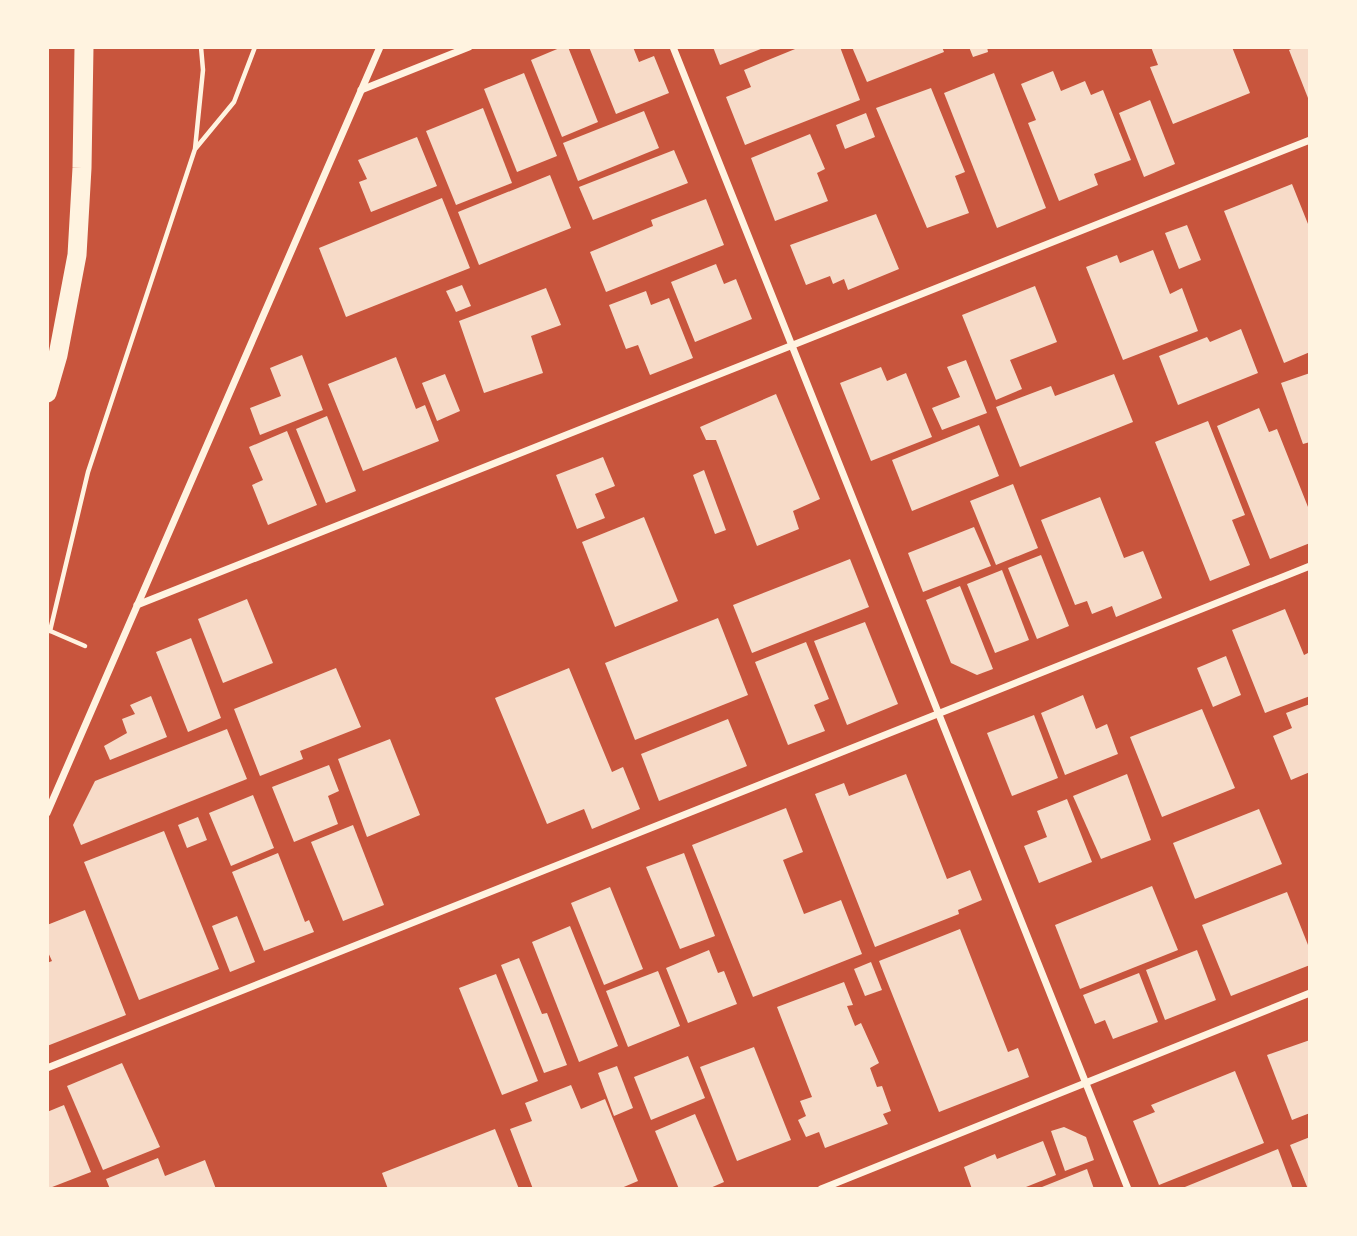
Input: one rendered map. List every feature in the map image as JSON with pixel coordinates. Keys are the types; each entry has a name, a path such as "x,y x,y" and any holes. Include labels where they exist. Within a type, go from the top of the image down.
{"highway":[{"path":"47,393 58,355 77,255 84,47"}],"street":[{"path":"47,813 380,47"},
{"path":"361,90 469,47"},
{"path":"673,47 1128,1189"},
{"path":"137,605 1310,140"},
{"path":"47,1068 1310,566"},
{"path":"821,1189 1310,993"}],"path":[{"path":"114,658 48,630 88,472 195,149 202,70 201,47"},
{"path":"195,149 234,102 255,47"}],"building":[{"path":"568,47 598,122 562,137 531,60"},
{"path":"589,47 633,47 639,62 654,56 669,93 616,114"},
{"path":"713,47 766,47 720,65"},
{"path":"800,47 840,47 860,100 745,145 726,97 751,87 744,70"},
{"path":"852,47 942,47 944,52 867,82"},
{"path":"969,47 987,47 988,52 973,57"},
{"path":"1151,47 1232,47 1250,93 1173,124 1150,67 1158,65"},
{"path":"1310,47 1310,103 1289,50"},
{"path":"1053,71 1061,91 1085,81 1091,95 1103,90 1131,160 1094,174 1098,185 1059,201 1028,123 1036,120 1021,84"},
{"path":"524,73 557,156 517,172 484,89"},
{"path":"994,73 1046,208 997,228 944,93"},
{"path":"931,88 965,172 955,176 969,213 927,228 876,108"},
{"path":"1150,100 1175,164 1144,177 1119,113"},
{"path":"483,108 512,183 456,205 426,131"},
{"path":"644,111 659,148 578,181 563,143"},
{"path":"866,113 875,137 845,149 836,125"},
{"path":"810,134 825,169 817,173 828,201 775,221 751,158"},
{"path":"417,137 437,186 371,212 359,182 367,179 358,160"},
{"path":"674,150 688,183 593,220 579,187"},
{"path":"550,175 571,228 479,265 458,212"},
{"path":"1292,184 1310,229 1310,352 1284,363 1224,211"},
{"path":"442,198 470,268 346,317 319,248"},
{"path":"706,199 724,245 606,292 590,252 653,226 651,220"},
{"path":"876,214 899,269 848,290 844,279 833,284 830,276 806,285 790,245"},
{"path":"1187,225 1201,260 1179,269 1165,233"},
{"path":"1153,250 1170,294 1182,288 1198,331 1123,360 1086,267 1117,255 1120,263"},
{"path":"716,264 724,284 736,279 752,319 695,342 671,282"},
{"path":"462,285 471,306 456,312 446,291"},
{"path":"1035,286 1057,342 1010,360 1022,389 996,400 962,315"},
{"path":"546,288 561,325 531,336 543,373 484,393 459,321"},
{"path":"646,291 651,305 669,298 693,358 650,375 638,345 626,349 609,305"},
{"path":"1241,329 1258,373 1178,405 1159,356 1207,337 1210,342"},
{"path":"302,355 323,410 260,435 250,408 281,396 270,368"},
{"path":"396,357 416,409 425,405 439,441 363,471 328,384"},
{"path":"966,360 987,413 942,430 932,408 960,397 947,367"},
{"path":"881,367 887,381 906,373 932,437 871,461 840,383"},
{"path":"1310,373 1310,442 1303,444 1281,383"},
{"path":"445,374 460,411 437,421 422,383"},
{"path":"1114,374 1133,422 1020,467 996,407 1051,386 1055,396"},
{"path":"776,394 820,499 793,511 799,529 757,546 716,440 706,440 700,427"},
{"path":"1259,408 1269,432 1277,429 1310,512 1310,543 1270,559 1217,426"},
{"path":"327,416 356,491 326,503 296,429"},
{"path":"1208,421 1245,515 1232,520 1250,565 1210,581 1155,442"},
{"path":"979,425 999,476 912,511 892,460"},
{"path":"287,431 317,505 268,525 252,485 263,480 249,447"},
{"path":"603,457 615,486 595,494 605,518 577,529 556,475"},
{"path":"704,470 726,530 715,534 693,475"},
{"path":"1013,484 1038,548 996,565 970,501"},
{"path":"1100,497 1124,558 1143,551 1162,598 1116,617 1112,606 1092,614 1087,601 1075,605 1041,520"},
{"path":"644,517 678,601 615,627 582,542"},
{"path":"974,527 991,566 923,592 908,553"},
{"path":"1041,555 1069,626 1037,639 1008,568"},
{"path":"850,559 869,607 752,653 733,605"},
{"path":"1002,570 1029,640 995,653 967,584"},
{"path":"960,586 993,669 977,675 951,663 926,600"},
{"path":"247,599 273,663 223,683 198,619"},
{"path":"1285,609 1304,655 1310,652 1310,696 1265,713 1232,630"},
{"path":"718,618 748,695 635,740 605,663"},
{"path":"865,622 898,704 847,725 814,641"},
{"path":"191,638 221,718 188,732 156,652"},
{"path":"806,642 829,699 814,705 825,731 788,745 755,662"},
{"path":"1226,656 1241,695 1213,707 1197,668"},
{"path":"336,668 361,727 300,751 303,759 260,776 234,709"},
{"path":"569,668 612,772 623,767 640,809 592,829 584,809 547,824 495,698"},
{"path":"1083,695 1096,729 1107,724 1118,754 1065,775 1041,713"},
{"path":"151,696 167,737 110,760 104,746 127,733 122,719 135,714 130,705"},
{"path":"1310,704 1310,772 1291,780 1273,736 1292,728 1286,713"},
{"path":"1202,709 1235,788 1162,817 1130,737"},
{"path":"1034,715 1058,778 1012,796 987,733"},
{"path":"728,719 747,766 659,801 641,754"},
{"path":"227,729 247,779 81,845 73,825 95,781"},
{"path":"390,739 420,815 367,837 338,759"},
{"path":"329,765 339,791 328,796 338,824 294,842 272,787"},
{"path":"906,774 947,879 970,870 982,900 958,910 959,914 875,947 815,794 844,783 849,796"},
{"path":"1127,774 1151,840 1101,859 1073,796"},
{"path":"253,795 274,848 231,866 209,813"},
{"path":"1067,799 1092,862 1039,883 1024,846 1047,837 1037,811"},
{"path":"786,808 803,852 783,860 804,914 841,900 862,954 753,997 692,845"},
{"path":"1259,809 1282,864 1195,899 1173,843"},
{"path":"198,817 207,840 187,848 178,825"},
{"path":"353,825 384,905 343,921 311,842"},
{"path":"164,831 219,969 139,1000 84,862"},
{"path":"278,853 305,922 309,920 314,932 264,951 232,872"},
{"path":"684,853 715,936 680,949 646,867"},
{"path":"1152,886 1178,950 1080,989 1055,925"},
{"path":"610,887 643,969 604,985 571,903"},
{"path":"1287,892 1310,950 1310,965 1231,996 1202,925"},
{"path":"85,910 126,1015 47,1046 47,963 52,961 47,950 47,925"},
{"path":"237,916 255,962 230,972 212,926"},
{"path":"570,926 618,1046 579,1062 532,942"},
{"path":"960,929 1008,1052 1018,1048 1029,1077 939,1112 879,961"},
{"path":"709,950 718,973 724,971 737,1004 688,1023 666,968"},
{"path":"1197,950 1216,1000 1165,1020 1146,970"},
{"path":"519,958 542,1014 547,1013 567,1065 544,1073 501,965"},
{"path":"871,962 882,990 865,996 854,969"},
{"path":"658,971 680,1026 628,1047 606,991"},
{"path":"1139,973 1158,1022 1113,1039 1105,1020 1095,1024 1083,995"},
{"path":"496,974 538,1081 502,1095 459,988"},
{"path":"844,982 853,1005 847,1006 855,1026 861,1023 879,1063 870,1068 877,1087 882,1086 891,1111 883,1114 888,1124 825,1148 819,1132 806,1137 798,1120 806,1116 800,1101 812,1097 777,1007"},
{"path":"1310,1040 1310,1113 1292,1120 1267,1055"},
{"path":"754,1047 791,1140 737,1161 700,1067"},
{"path":"688,1056 705,1098 651,1120 634,1077"},
{"path":"122,1063 160,1147 103,1170 67,1086"},
{"path":"617,1066 633,1108 614,1116 598,1073"},
{"path":"1235,1071 1264,1143 1159,1185 1133,1121 1155,1112 1151,1105"},
{"path":"571,1085 581,1109 605,1099 638,1181 619,1189 533,1189 510,1129 532,1121 525,1103"},
{"path":"64,1105 91,1172 47,1189 47,1112"},
{"path":"695,1114 724,1182 708,1189 679,1189 655,1131"},
{"path":"1064,1127 1086,1137 1094,1160 1065,1171 1051,1131"},
{"path":"495,1129 519,1189 388,1189 382,1173"},
{"path":"1310,1137 1310,1189 1308,1189 1290,1145"},
{"path":"1043,1141 1056,1175 1021,1189 972,1189 964,1167 995,1154 997,1159"},
{"path":"1278,1149 1293,1189 1180,1189"},
{"path":"158,1158 165,1176 205,1160 216,1189 110,1189 106,1179"},
{"path":"1087,1169 1094,1189 1037,1189"}]}
